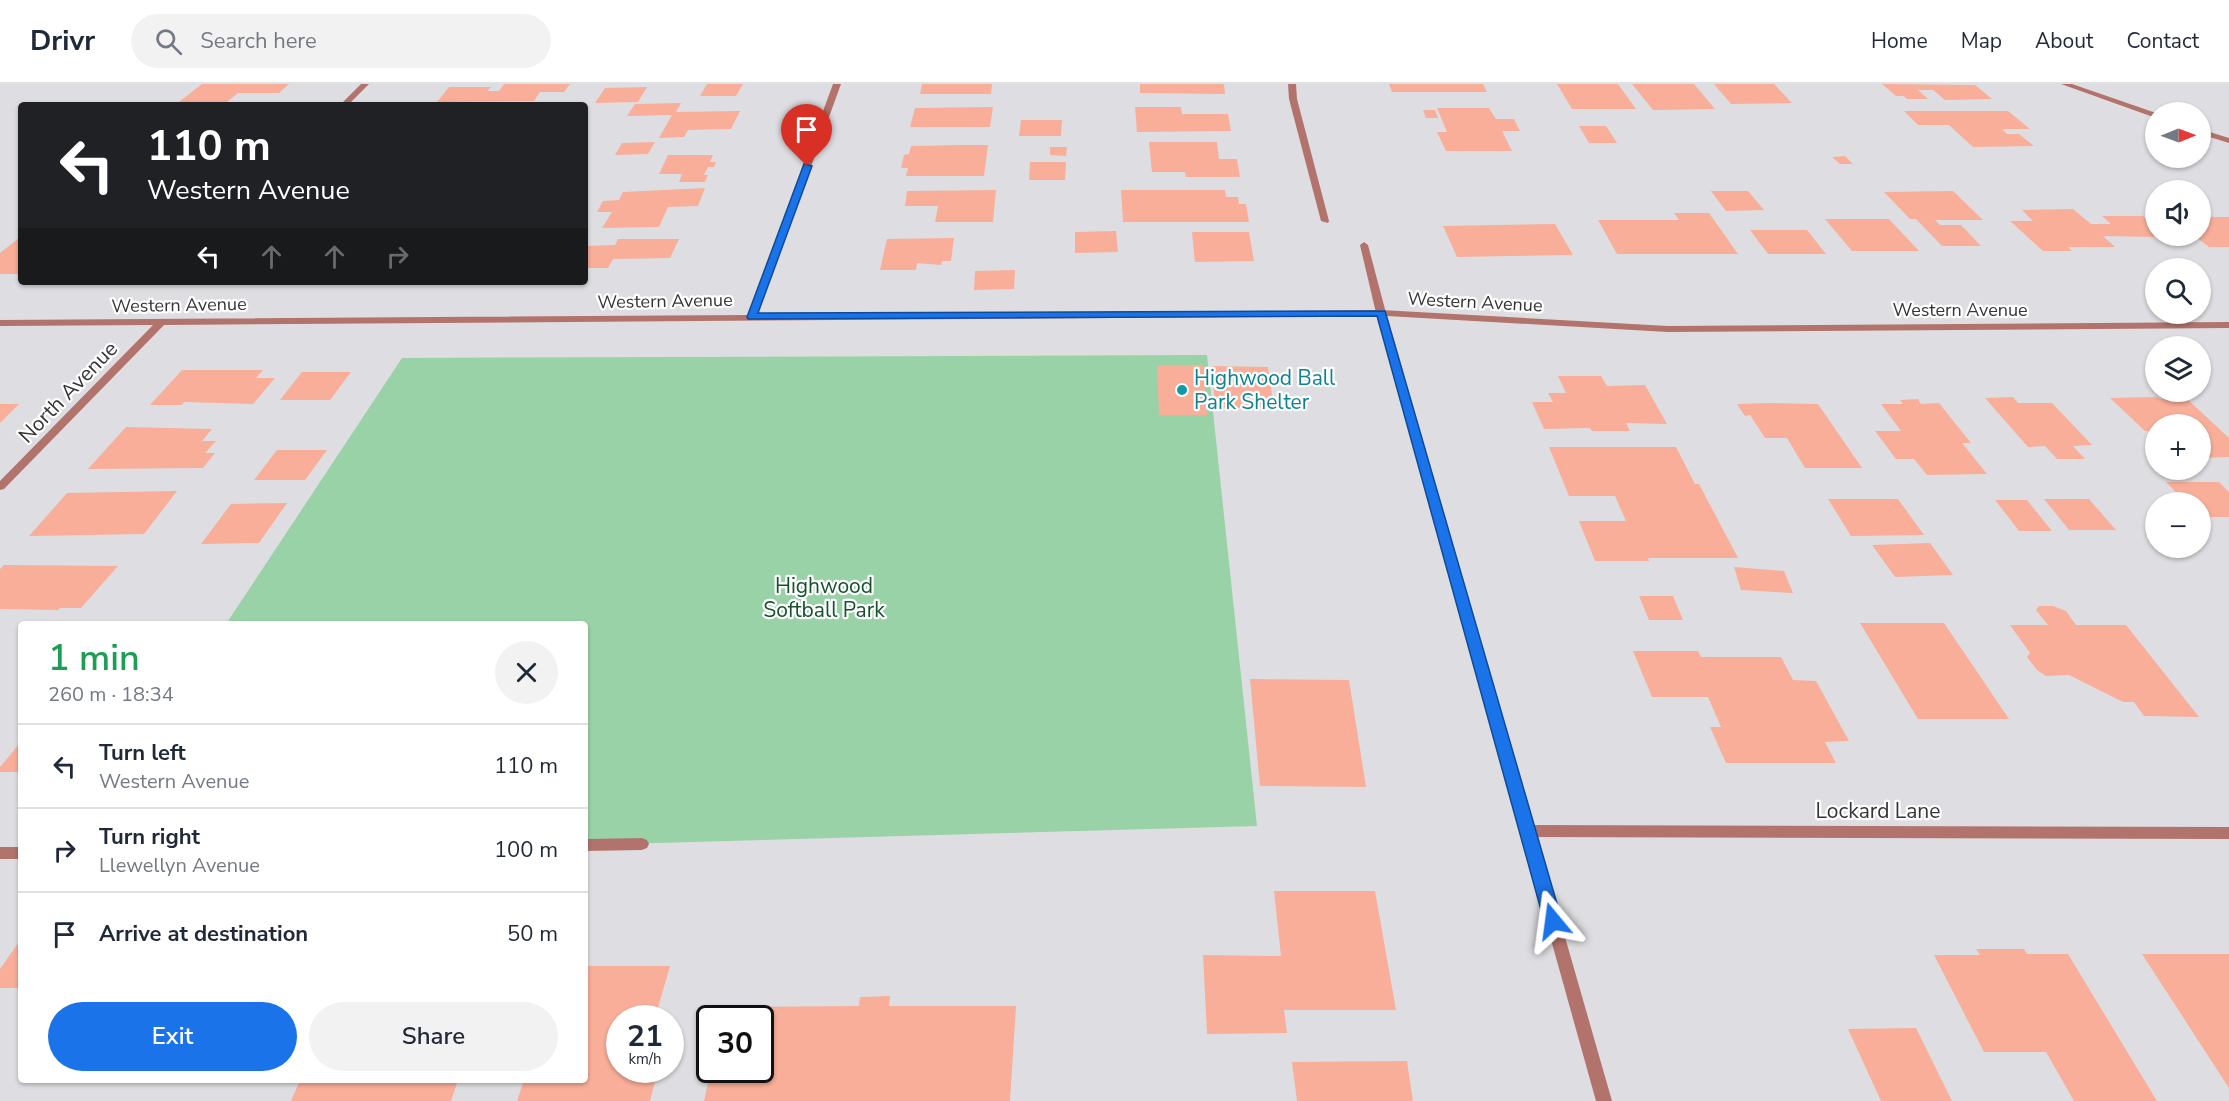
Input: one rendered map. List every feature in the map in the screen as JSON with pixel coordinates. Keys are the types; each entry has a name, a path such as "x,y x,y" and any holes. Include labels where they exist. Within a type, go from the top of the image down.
{"street":[{"path":"347,102 365,84"},
{"path":"752,317 837,84"},
{"path":"1292,84 1293,99 1325,221"},
{"path":"2065,84 2145,112"},
{"path":"2211,135 2229,141"},
{"path":"1364,245 1381,313 1604,1101"},
{"name":"Western Avenue","path":"0,323 1381,313 1668,328 2229,325"},
{"name":"North Avenue","path":"0,487 161,322"},
{"name":"Lockard Lane","path":"1528,831 2229,833"},
{"path":"588,845 642,844"},
{"path":"0,854 18,853"}],"green space":[{"name":"Highwood Softball Park","path":"1207,355 1257,826 588,845 588,621 228,621 402,358"}],"building":[{"path":"202,84 289,84 279,93 238,93 227,102 179,102"},
{"path":"504,84 570,84 564,92 540,92 534,101 437,102 449,87 491,87 487,91 499,91"},
{"path":"707,84 743,84 736,96 700,96"},
{"path":"922,84 992,84 991,94 920,94"},
{"path":"1140,84 1224,84 1225,94 1140,93"},
{"path":"1389,84 1483,84 1487,92 1392,92"},
{"path":"1557,84 1618,84 1636,109 1572,109"},
{"path":"1632,84 1694,84 1715,109 1653,110"},
{"path":"1714,84 1774,84 1792,103 1731,104"},
{"path":"1882,84 1975,85 1992,99 1945,100 1933,90 1918,90 1928,99 1907,99 1904,96 1896,96"},
{"path":"647,87 638,102 595,103 605,88"},
{"path":"681,103 676,112 740,111 731,129 688,130 684,137 659,138 672,115 627,116 635,104"},
{"path":"993,107 990,127 910,127 915,108"},
{"path":"1135,107 1181,107 1182,114 1228,114 1231,131 1137,132"},
{"path":"1437,108 1489,108 1496,119 1514,119 1520,131 1502,131 1512,151 1446,151 1437,132 1447,132"},
{"path":"1423,110 1435,110 1438,118 1426,118"},
{"path":"1904,111 2008,111 2030,129 2002,129 2007,134 2019,134 2034,146 1973,147 1949,125 1918,125"},
{"path":"1021,120 1062,120 1061,136 1019,136"},
{"path":"1579,126 1606,126 1617,143 1589,143"},
{"path":"655,142 648,154 615,155 622,143"},
{"path":"1149,142 1217,142 1219,159 1237,159 1240,177 1186,177 1185,172 1152,172"},
{"path":"988,145 984,176 906,176 908,168 901,168 904,155 909,154 911,146"},
{"path":"1050,147 1067,147 1066,156 1050,155"},
{"path":"668,155 713,155 710,162 716,162 714,167 708,167 704,175 708,175 705,182 679,182 682,174 659,174"},
{"path":"1845,156 1853,164 1840,164 1832,157"},
{"path":"1030,162 1066,162 1065,180 1029,180"},
{"path":"705,188 698,206 668,207 659,227 602,228 612,212 597,212 603,201 619,200 623,192"},
{"path":"996,190 993,222 935,222 938,206 905,206 907,191"},
{"path":"1121,190 1225,190 1226,197 1238,197 1239,204 1246,204 1249,222 1123,222"},
{"path":"1711,191 1748,191 1764,210 1726,211"},
{"path":"1953,191 1983,220 1935,220 1940,225 1961,225 1981,246 1942,246 1916,219 1910,219 1884,192"},
{"path":"2073,209 2091,224 2111,224 2102,216 2143,216 2145,218 2145,237 2103,236 2115,247 2068,247 2072,251 2043,251 2010,221 2033,221 2022,210"},
{"path":"1674,213 1709,213 1738,254 1617,254 1598,220 1679,220"},
{"path":"2211,217 2229,217 2229,247 2209,247 2211,246"},
{"path":"1825,219 1889,219 1919,251 1852,251"},
{"path":"1555,224 1573,255 1457,257 1443,226"},
{"path":"1750,230 1807,230 1826,254 1768,254"},
{"path":"1116,231 1118,252 1075,253 1075,232"},
{"path":"1192,232 1249,232 1254,261 1195,262"},
{"path":"954,238 951,261 942,261 941,265 917,263 916,270 880,270 887,239"},
{"path":"18,239 18,274 0,274 0,253"},
{"path":"618,239 679,239 670,258 613,259 608,268 588,268 588,246 615,245"},
{"path":"1015,270 1014,289 974,290 975,271"},
{"name":"Highwood Ball Park Shelter","path":"1157,365 1203,365 1207,415 1159,415"},
{"path":"1212,366 1268,367 1274,408 1215,408"},
{"path":"182,370 263,370 256,378 275,378 253,404 184,402 182,405 150,405"},
{"path":"302,372 351,372 330,400 280,400"},
{"path":"1558,376 1601,376 1607,386 1645,385 1667,424 1626,423 1630,431 1592,431 1590,428 1544,429 1532,402 1553,402 1548,393 1566,393"},
{"path":"2013,397 2018,403 2052,403 2092,445 2073,446 2085,459 2057,459 2045,446 2028,447 1985,398"},
{"path":"2145,397 2145,402 2190,402 2203,414 2145,414 2145,431 2110,398"},
{"path":"1918,399 1921,404 1939,403 1971,443 1962,443 1987,474 1927,475 1914,459 1896,459 1875,431 1901,431 1881,404 1903,404 1900,400"},
{"path":"0,404 19,404 0,423"},
{"path":"1737,404 1818,404 1862,468 1805,468 1787,438 1765,438 1750,415 1745,416"},
{"path":"2211,421 2229,438 2229,457 2211,458"},
{"path":"126,427 212,429 202,441 216,441 205,453 215,453 203,468 88,469"},
{"path":"1549,447 1676,447 1695,484 1699,484 1738,558 1648,558 1649,561 1595,561 1579,521 1626,521 1615,496 1569,496"},
{"path":"277,450 327,450 305,480 254,480"},
{"path":"2166,482 2219,482 2229,492 2229,517 2211,517 2211,492 2176,492"},
{"path":"177,491 144,534 29,536 67,493"},
{"path":"1828,499 1898,499 1924,535 1851,536"},
{"path":"2044,499 2089,499 2116,530 2069,530"},
{"path":"1995,500 2027,500 2052,531 2019,531"},
{"path":"287,503 259,543 201,544 231,504"},
{"path":"1930,543 1953,575 1895,577 1872,545"},
{"path":"4,565 118,566 81,608 60,608 58,610 0,609 0,569"},
{"path":"1734,567 1784,571 1793,593 1741,590"},
{"path":"1639,596 1673,596 1683,620 1649,620"},
{"path":"2039,606 2053,606 2066,611 2076,625 2126,625 2199,717 2144,716 2134,702 2123,702 2069,675 2046,676 2037,670 2027,657 2030,653 2010,625 2048,625 2036,610"},
{"path":"1860,623 1944,623 2009,719 1918,719"},
{"path":"1633,651 1698,651 1701,657 1781,657 1793,680 1816,681 1849,741 1825,742 1836,763 1726,763 1710,727 1721,727 1708,697 1652,697"},
{"path":"1250,679 1349,680 1366,787 1260,786"},
{"path":"18,746 18,772 0,772 0,767"},
{"path":"1274,891 1375,891 1396,1010 1284,1010 1287,1033 1207,1034 1203,955 1281,956"},
{"path":"18,943 18,988 0,988 0,969"},
{"path":"1976,949 2024,949 2027,954 2068,954 2157,1101 2074,1101 2046,1052 1984,1052 1934,955 1980,955"},
{"path":"2142,954 2229,954 2229,1088"},
{"path":"588,966 670,966 659,1005 606,1005 606,1083 655,1083 650,1101 517,1101 523,1083 588,1083"},
{"path":"890,996 889,1006 1016,1006 1010,1101 704,1101 708,1083 774,1083 774,1007 859,1006 860,997"},
{"path":"1916,1028 1952,1101 1881,1101 1848,1029"},
{"path":"1407,1061 1413,1101 1297,1101 1292,1062"},
{"path":"299,1083 457,1083 451,1101 291,1101"}],"place":[{"name":"Highwood Ball Park Shelter","path":"1182,390"}],"route":[{"path":"807,166 752,317 1381,313 1553,921"}]}
